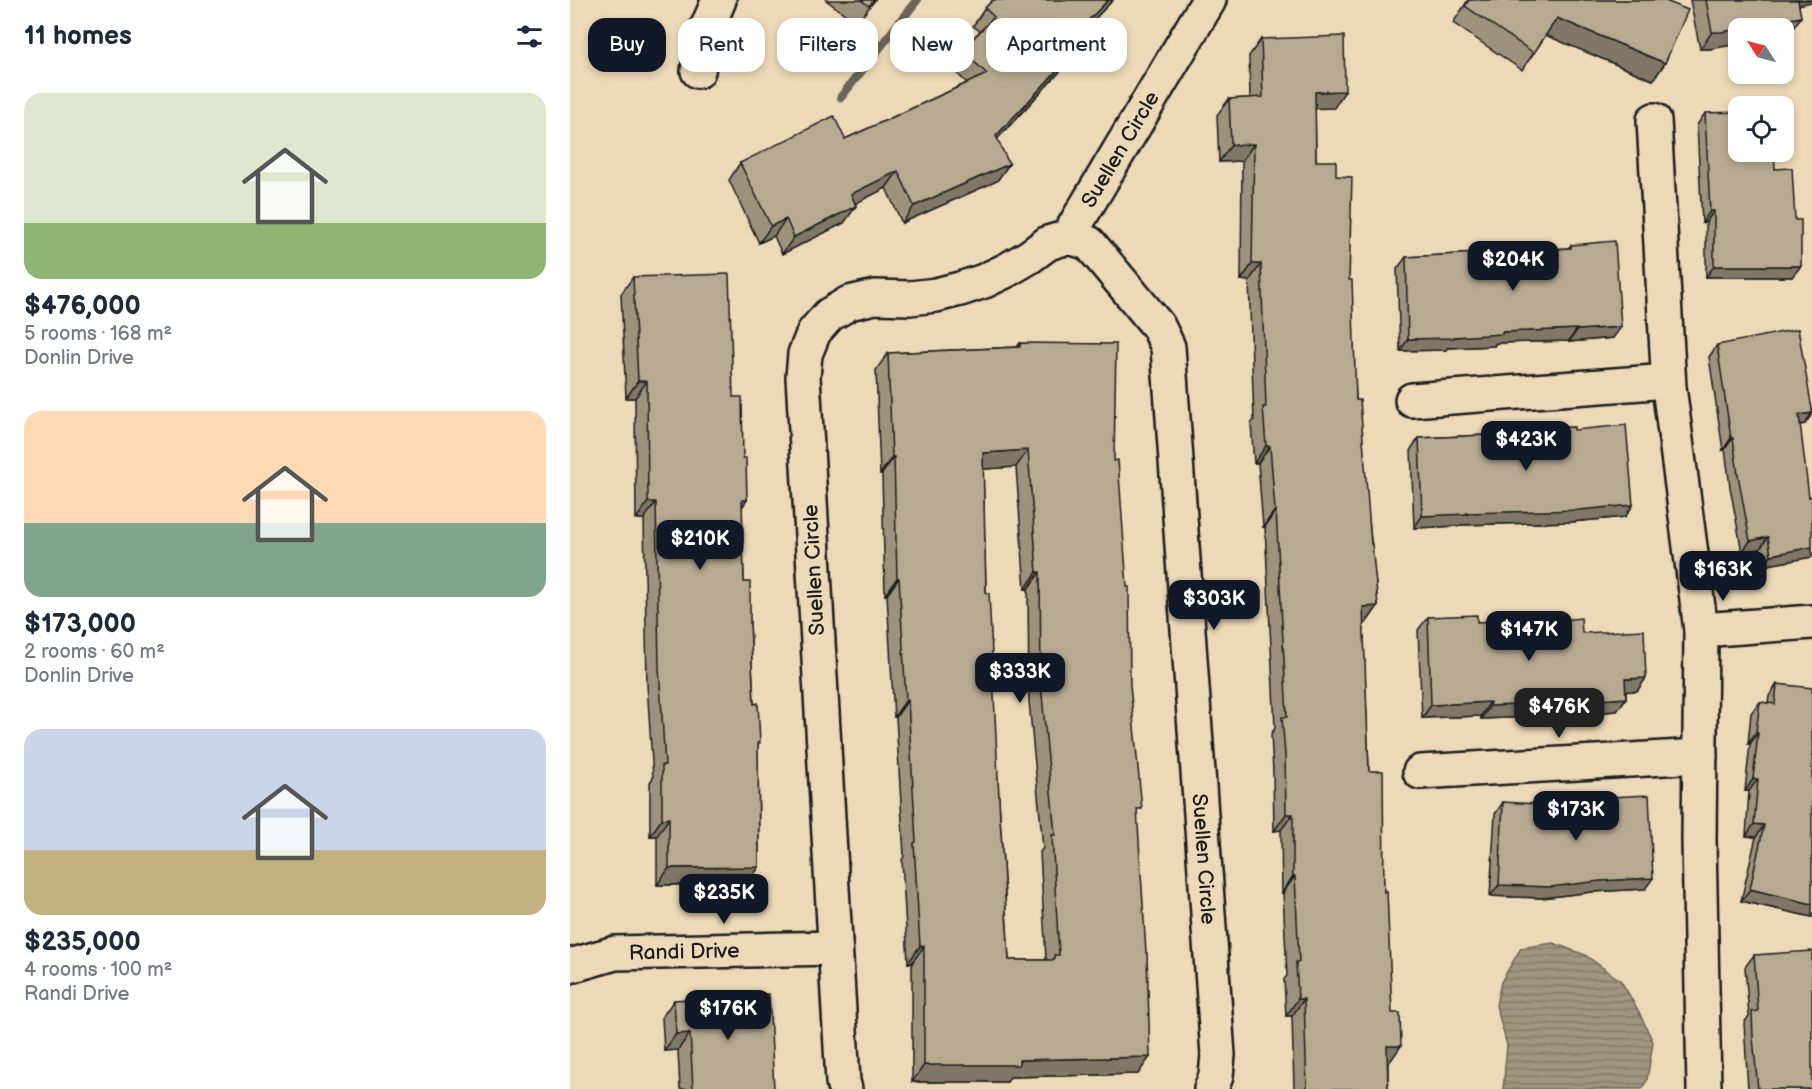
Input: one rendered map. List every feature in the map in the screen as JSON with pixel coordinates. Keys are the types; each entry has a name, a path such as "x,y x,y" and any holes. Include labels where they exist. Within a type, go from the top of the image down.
{"street":[{"path":"712,18 719,0"},
{"name":"Suellen Circle","path":"1068,237 1209,0"},
{"path":"1654,120 1668,381 1701,630 1699,840 1704,1089"},
{"name":"Suellen Circle","path":"845,1089 802,377 805,354 814,332 829,315 849,303 875,297 910,298 936,295 960,289 1007,270 1048,243 1068,237 1089,243 1158,327 1168,347 1218,1055 1216,1076 1211,1089"},
{"path":"1412,400 1668,381"},
{"path":"1701,630 1812,622"},
{"path":"1420,772 1700,756"},
{"path":"570,944 615,953"},
{"name":"Randi Drive","path":"570,966 615,953 835,948"}],"shaded area":[{"path":"1553,943 1585,955 1621,981 1653,1042 1647,1080 1642,1089 1503,1089 1507,1045 1496,1005 1501,982 1521,948"}],"building":[{"path":"861,0 874,0 869,6"},
{"path":"993,0 1108,0 1091,18 993,18 985,8"},
{"path":"1469,0 1663,0 1688,10 1665,63 1557,18 1534,53 1465,6"},
{"path":"1706,0 1798,0 1801,17 1728,18 1728,31 1712,32"},
{"path":"986,25 986,72 1056,72 996,136 1009,164 914,206 898,171 851,194 856,206 794,237 786,219 771,226 740,163 834,116 845,139 987,74 974,62 974,38"},
{"path":"1344,36 1345,91 1315,92 1316,161 1336,161 1336,176 1352,177 1349,280 1352,280 1356,400 1360,400 1378,606 1363,607 1369,771 1383,771 1384,892 1387,891 1392,1013 1400,1013 1401,1046 1387,1046 1388,1089 1307,1089 1304,999 1298,999 1296,962 1299,962 1295,876 1293,876 1293,814 1286,814 1282,717 1287,717 1276,510 1270,446 1266,446 1263,407 1266,407 1261,264 1252,264 1254,144 1231,145 1229,99 1263,97 1261,39"},
{"path":"1728,112 1728,162 1775,162 1775,169 1792,168 1795,220 1801,220 1801,266 1714,266 1714,211 1710,211 1705,113"},
{"path":"1615,241 1621,327 1408,339 1406,257 1571,248 1571,245"},
{"path":"729,274 733,397 742,397 743,458 746,458 747,500 742,500 744,582 750,582 754,704 758,703 759,867 669,868 669,818 662,819 662,765 665,765 659,667 656,502 648,502 647,381 638,381 633,277"},
{"path":"1798,329 1812,409 1812,413 1799,415 1809,497 1812,496 1812,547 1771,555 1768,537 1750,541 1717,345"},
{"path":"1020,343 1116,344 1114,461 1118,460 1127,587 1129,587 1130,685 1142,809 1137,809 1147,953 1150,1057 1019,1060 1019,1065 924,1065 924,946 920,946 908,700 906,700 899,578 897,578 894,457 892,457 888,353 1020,347","holes":["1028,450 1037,572 1040,572 1041,684 1055,835 1052,835 1059,955 1054,955 1054,960 1009,960 989,593 986,593 983,453"]},
{"path":"1626,425 1633,505 1579,510 1422,516 1419,438 1535,433 1535,428 1574,427 1574,430"},
{"path":"1477,615 1477,622 1521,620 1521,624 1581,618 1582,633 1644,630 1646,678 1625,679 1626,698 1490,706 1490,702 1431,705 1428,617"},
{"path":"1777,684 1812,688 1812,904 1750,889 1764,825 1754,824 1758,779 1753,779 1758,733 1756,732 1760,702 1775,704"},
{"path":"1649,795 1653,878 1550,887 1499,885 1503,802 1536,804"},
{"path":"1812,951 1812,1089 1758,1089 1752,1012 1758,1011 1754,955"},
{"path":"769,994 774,1089 693,1089 690,1033 676,1034 674,1000"}],"waterway":[{"path":"841,97 917,0"}]}
